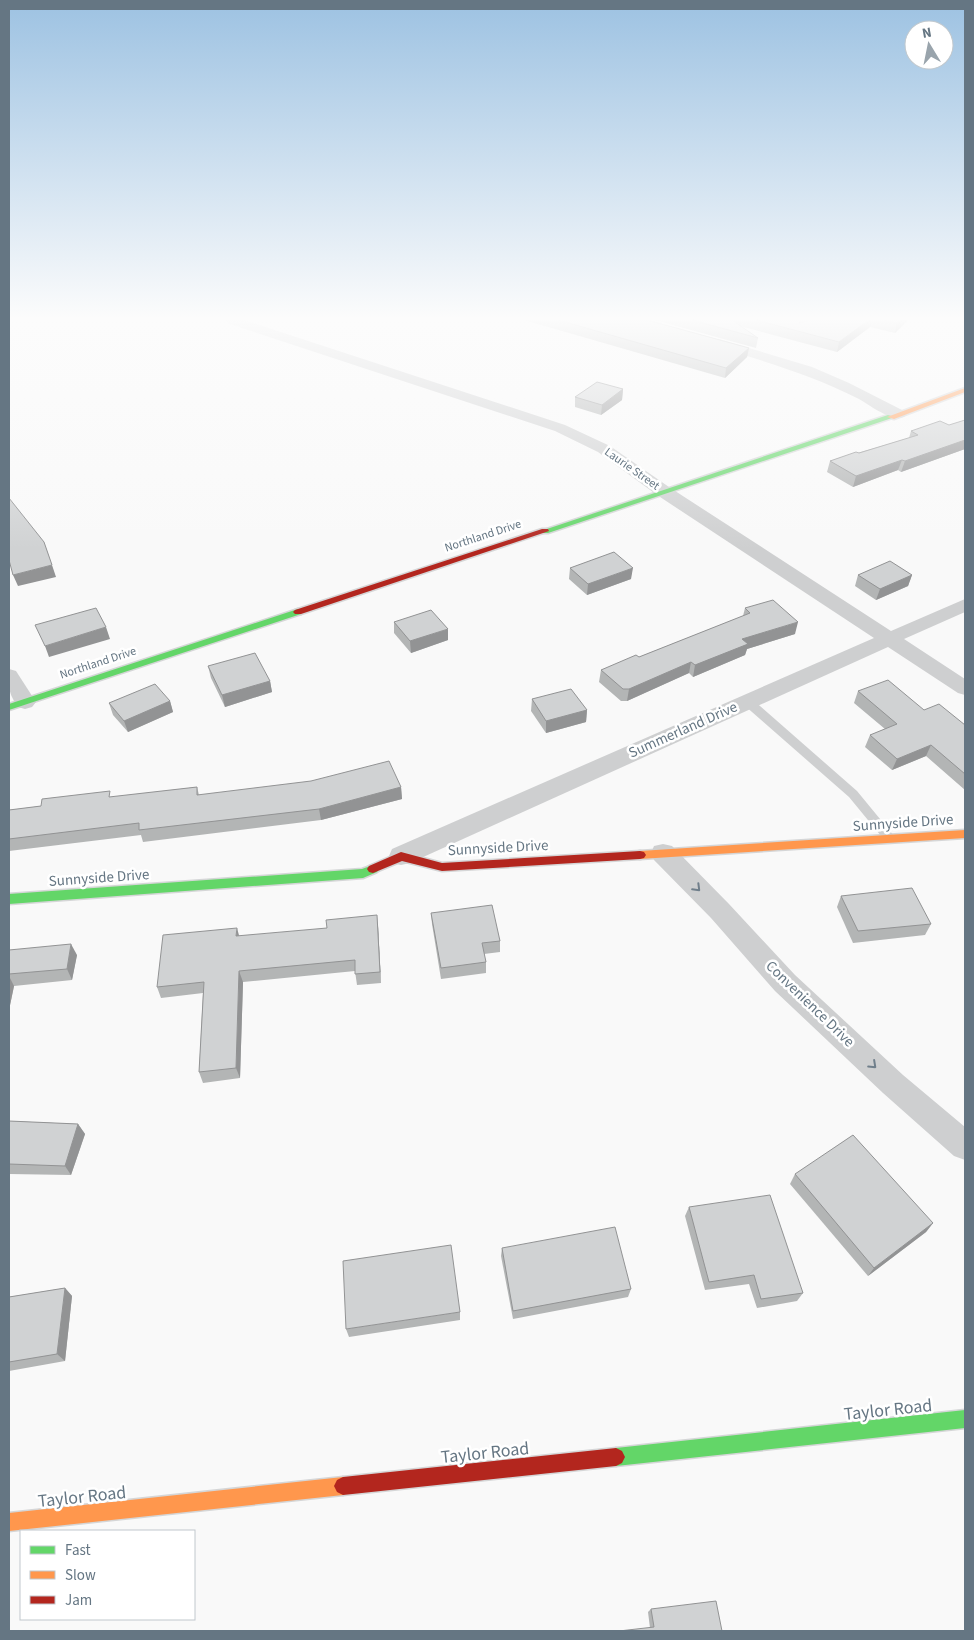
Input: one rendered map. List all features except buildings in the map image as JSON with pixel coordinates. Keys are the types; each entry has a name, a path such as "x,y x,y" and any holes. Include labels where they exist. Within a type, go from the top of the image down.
{"street":[{"name":"Laurie Street","path":"463,397 576,434 604,449 663,491 965,688"},
{"path":"862,397 899,414"},
{"name":"Northland Drive","path":"17,704 899,414 947,397"},
{"name":"Summerland Drive","path":"401,856 965,605"},
{"path":"9,676 17,704"},
{"name":"Sunnyside Drive","path":"9,900 363,873 401,856 442,867 965,834"},
{"name":"Convenience Drive","path":"663,854 720,911 785,983 893,1084 965,1146"},
{"name":"Taylor Road","path":"9,1522 964,1423"}],"lane":[{"path":"748,702 852,794 890,839"}],"traffic: fast":[{"path":"545,531 891,417"},
{"path":"9,707 298,612"},
{"path":"9,899 363,873 373,869"},
{"path":"616,1457 965,1419"}],"traffic: slow":[{"path":"891,417 947,397"},
{"path":"640,855 965,834"},
{"path":"9,1522 343,1486"}],"traffic: jam":[{"path":"298,612 545,531"},
{"path":"373,869 401,856 442,867 640,855"},
{"path":"343,1486 616,1457"}]}
